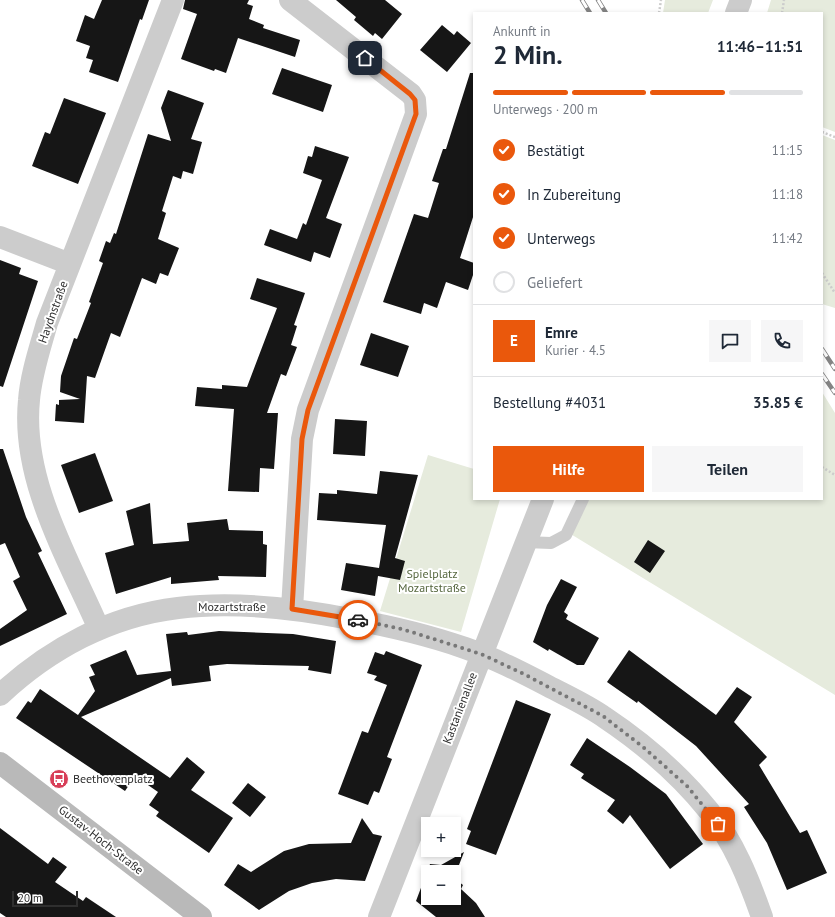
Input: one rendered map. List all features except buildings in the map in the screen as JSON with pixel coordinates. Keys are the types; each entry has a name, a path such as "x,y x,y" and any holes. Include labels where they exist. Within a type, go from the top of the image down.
{"main road":[{"name":"Gustav-Hoch-Straße","path":"0,763 201,917"}],"street":[{"name":"Haydnstraße","path":"99,630 40,494 33,469 30,446 29,400 33,375 47,323 173,0"},
{"path":"290,0 410,94 415,100 416,114 308,410 302,439 292,609"},
{"path":"736,12 741,0"},
{"path":"0,237 70,264"},
{"name":"Kastanienallee","path":"379,917 543,500"},
{"name":"Mozartstraße","path":"0,695 44,659 70,643 124,620 177,608 252,606 292,609 402,629 481,654 524,674 603,716 645,748 687,786 711,813 732,846 750,880 762,917"}],"lane":[{"path":"525,542 551,543 566,535 583,500"}],"path":[{"path":"659,12 661,0"},
{"path":"782,12 784,0"},
{"path":"823,132 835,137"},
{"path":"823,275 835,293"},
{"path":"823,468 835,475"}],"green space":[{"path":"665,0 713,0 708,12 663,12"},
{"path":"771,0 835,0 835,132 823,127 823,12 767,12"},
{"path":"823,135 835,140 835,308 823,304"},
{"path":"823,394 835,413 835,695 569,533 586,500 823,500"},
{"name":"Spielplatz Mozartstraße","path":"428,455 473,469 473,500 500,500 461,632 380,611"}],"railway":[{"path":"582,0 589,12"},
{"path":"598,0 605,12"},
{"path":"823,351 835,369"},
{"path":"823,375 835,393"}],"way so far":[{"path":"358,620 402,629 463,647 481,654 524,674 603,716 634,739 687,786 711,813 718,824"}],"place":[{"name":"Beethovenplatz","path":"59,779"}],"route":[{"path":"358,620 292,609 302,439 308,410 314,389 398,166 416,114 415,100 410,94 365,58"}]}
